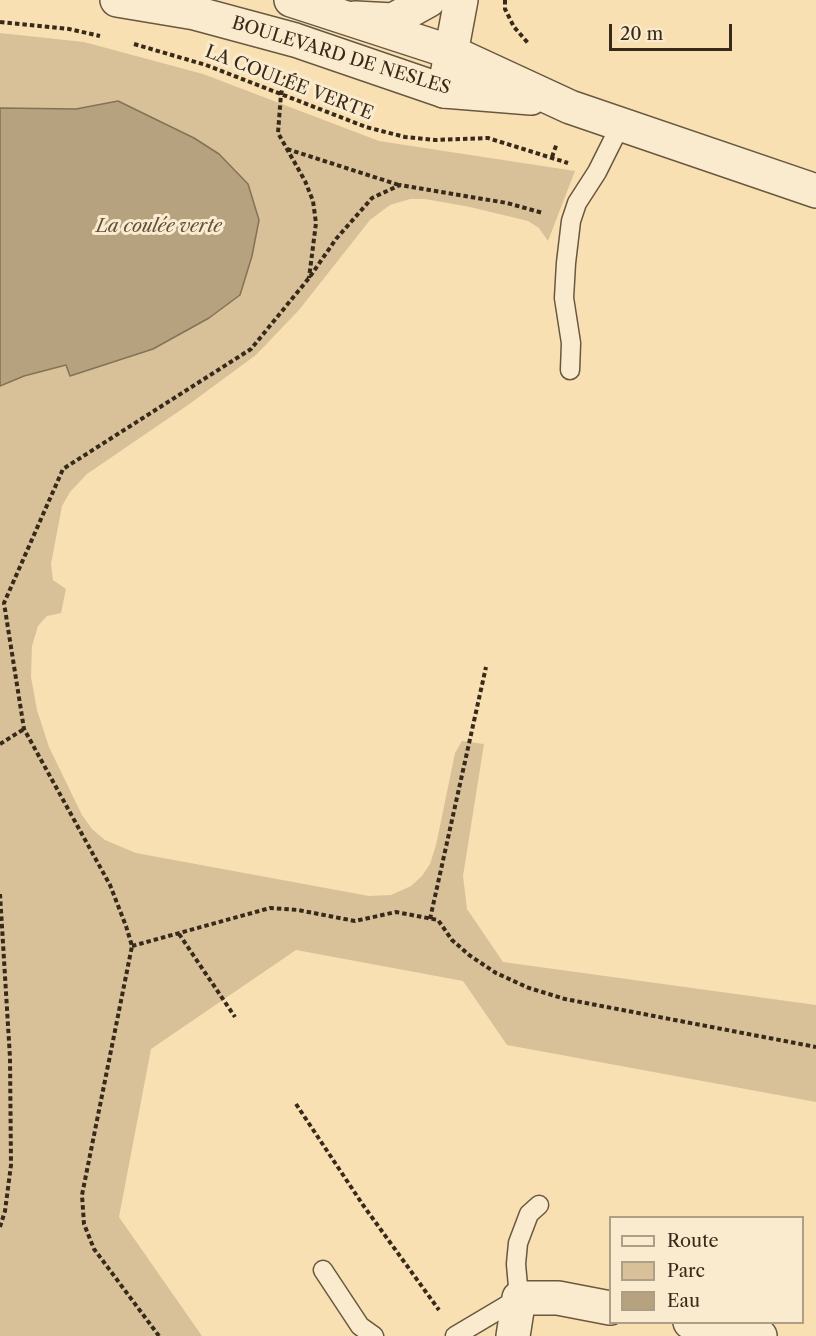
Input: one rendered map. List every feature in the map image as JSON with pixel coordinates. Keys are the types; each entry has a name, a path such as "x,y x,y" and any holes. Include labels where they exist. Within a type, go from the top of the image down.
{"street":[{"name":"BOULEVARD DE NESLES","path":"117,0 195,13 295,40 444,91 530,98 567,105"},
{"name":"BOULEVARD DE NESLES","path":"291,0 451,52 567,105 816,191"},
{"path":"341,16 369,20 393,20 429,0"},
{"path":"444,91 461,0"},
{"path":"513,1336 519,1298 558,1298 609,1308"},
{"path":"695,1324 760,1336"}],"lane":[{"path":"570,370 571,343 564,298 571,221 577,203 597,172 621,124"},
{"path":"456,1336 519,1298 516,1264 518,1243 529,1214 539,1205"},
{"path":"323,1270 360,1326 374,1336"}],"path":[{"path":"505,0 505,9 514,27 527,42 537,48"},
{"path":"0,22 69,29 110,38"},
{"name":"LA COULÉE VERTE","path":"130,43 206,65 366,127 405,137 435,140 488,138 568,163"},
{"path":"286,76 281,94 278,133 305,181 313,201 316,223 309,278"},
{"path":"286,150 400,186 507,203 571,221"},
{"path":"159,1336 94,1248 84,1224 82,1195 132,946 110,885 24,729 4,603 63,468 251,349 309,278 336,239 372,198 400,186"},
{"path":"430,919 486,667"},
{"path":"0,744 24,729"},
{"path":"0,894 10,1058 10,1165 5,1211 0,1227"},
{"path":"132,946 270,908 298,910 355,921 396,912 438,920 452,940 469,955 496,973 529,988 565,999 816,1047"},
{"path":"179,934 235,1017"},
{"path":"296,1104 363,1205 456,1336"}],"green space":[{"name":"La coulée verte","path":"0,33 84,42 203,74 379,141 575,171 548,241 539,228 528,221 470,207 425,199 410,199 390,205 370,220 299,310 256,355 87,474 70,492 62,506 51,564 53,580 66,589 61,613 47,616 38,626 32,646 31,677 37,710 49,747 82,815 92,829 105,840 136,853 369,896 391,895 411,886 430,864 455,753 462,741 484,744 463,876 467,909 503,962 816,1005 816,1102 507,1045 463,981 296,950 151,1049 119,1217 202,1336 0,1336"}],"water":[{"path":"118,101 194,138 219,154 248,184 259,220 252,256 240,295 209,318 153,349 70,376 66,365 24,376 0,386 0,108 76,109"}]}
